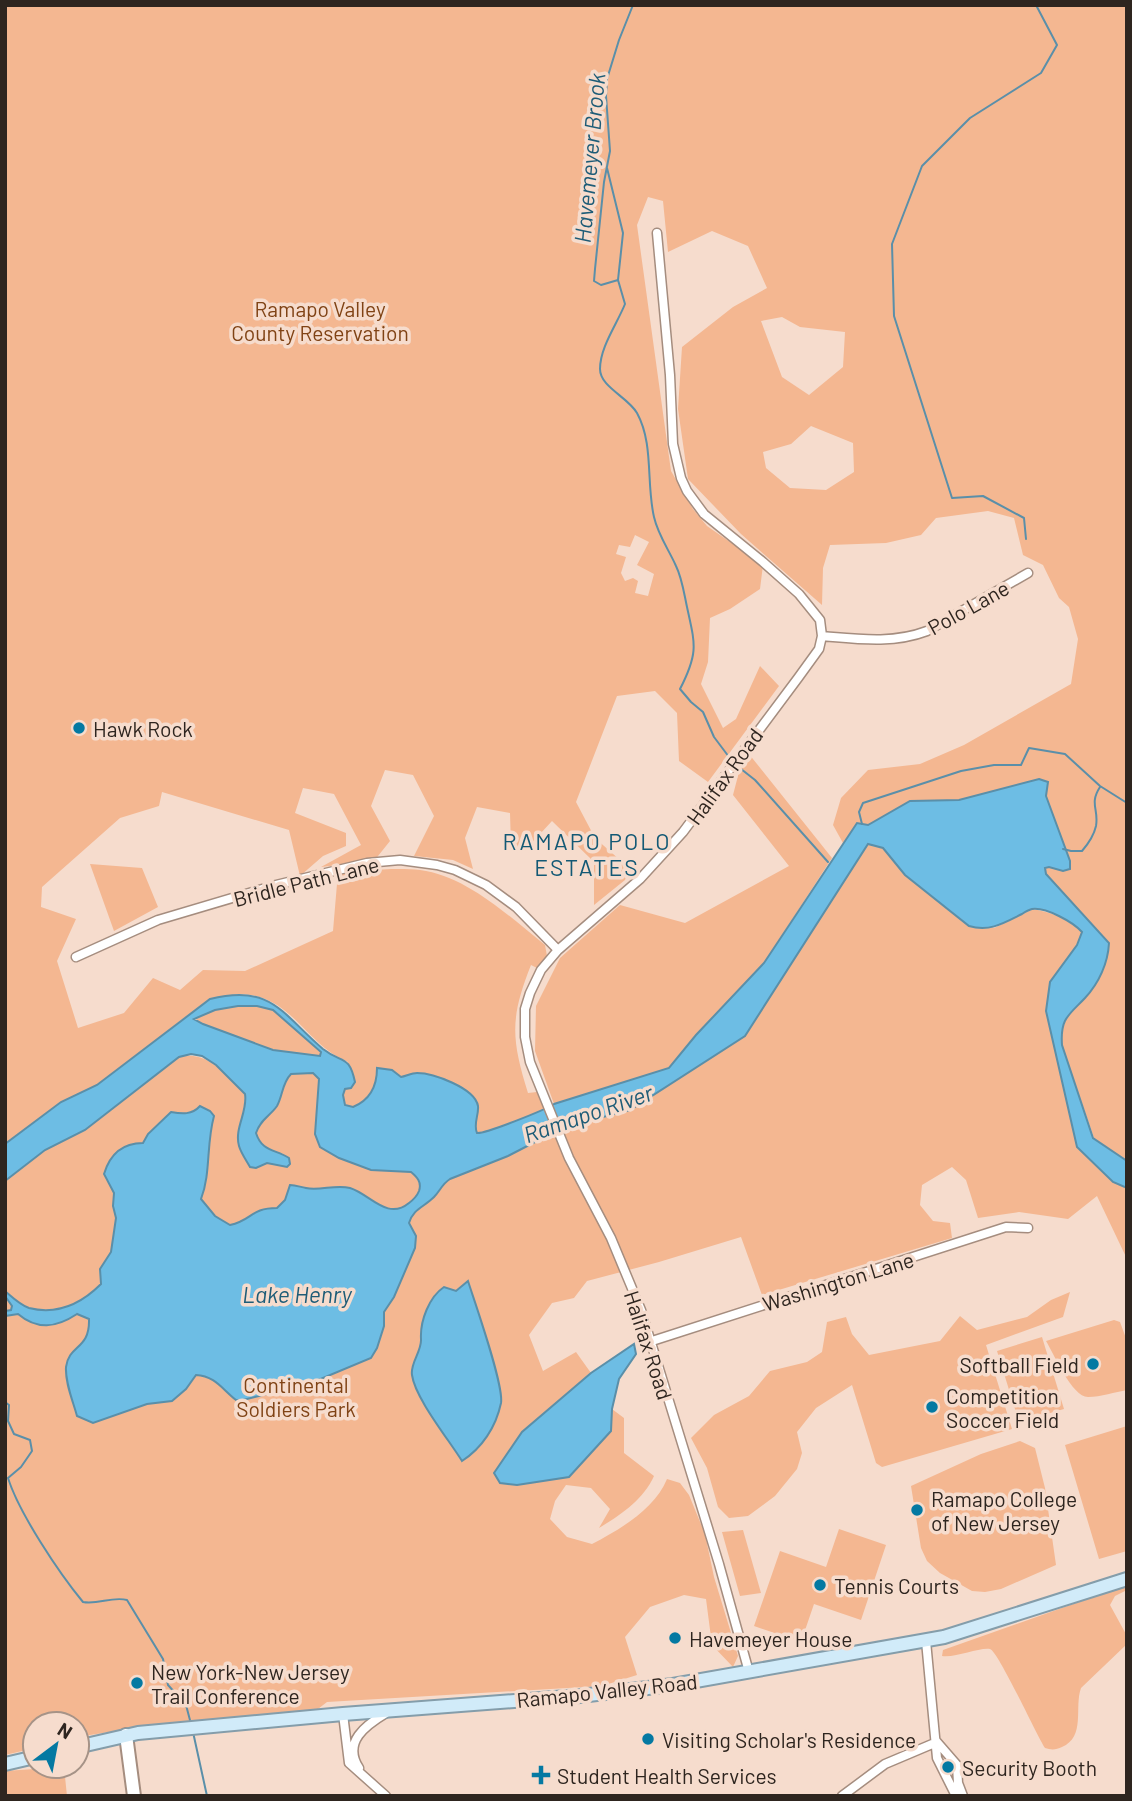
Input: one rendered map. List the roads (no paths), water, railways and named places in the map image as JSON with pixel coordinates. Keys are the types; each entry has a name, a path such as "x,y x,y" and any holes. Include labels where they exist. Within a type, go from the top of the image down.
{"main road":[{"name":"Ramapo Valley Road","path":"91,1744 126,1735 183,1729 580,1696 666,1686 957,1634 1127,1579"},
{"path":"126,1735 134,1796"}],"street":[{"path":"657,233 670,375 673,443 681,478 704,514 782,577 807,603 820,620 822,636"},
{"name":"Polo Lane","path":"822,636 887,640 914,636 1028,573"},
{"name":"Halifax Road","path":"749,1672 719,1564 641,1310 611,1238 569,1158 546,1104 527,1052 524,1023 527,1001 534,981 549,959 617,901 662,856 697,815 818,649 822,636"},
{"name":"Bridle Path Lane","path":"76,957 158,920 276,885 356,865 400,860 437,865 486,885 516,907 558,950"},
{"name":"Washington Lane","path":"649,1342 1006,1227 1028,1228"},
{"path":"926,1641 937,1758 956,1796"},
{"path":"364,1777 354,1754 357,1737 366,1725 391,1710"},
{"path":"342,1714 349,1763 386,1796"},
{"path":"842,1796 885,1764 937,1742"},
{"path":"937,1742 957,1765 962,1796"}],"water":[{"path":"1039,779 1048,782 1046,796 1070,861 1070,869 1063,871 1049,867 1045,868 1046,874 1109,943 1105,965 1098,979 1064,1023 1062,1045 1093,1138 1127,1161 1127,1188 1113,1182 1077,1147 1046,1011 1050,982 1077,945 1082,932 1059,916 1038,909 1029,910 990,927 969,926 905,875 883,848 868,844 745,1036 630,1110 564,1127 508,1156 450,1179 434,1197 416,1211 409,1223 416,1236 415,1248 394,1297 384,1312 384,1326 371,1358 311,1383 243,1400 236,1400 213,1380 196,1375 186,1389 172,1401 147,1404 93,1423 77,1416 66,1373 71,1354 86,1336 89,1319 77,1314 62,1322 39,1325 18,1314 5,1316 5,1311 11,1310 12,1306 5,1296 5,1291 26,1307 49,1310 77,1302 101,1284 100,1269 111,1252 116,1218 114,1193 104,1174 113,1155 129,1145 143,1143 148,1134 171,1112 187,1113 200,1106 214,1116 201,1199 215,1216 230,1225 256,1212 277,1208 285,1200 290,1185 311,1189 350,1188 386,1208 393,1209 401,1208 417,1195 419,1182 411,1172 371,1170 339,1158 320,1147 315,1134 319,1079 313,1073 291,1074 277,1106 256,1133 262,1144 289,1158 290,1164 287,1167 267,1163 256,1168 250,1167 238,1139 245,1094 216,1065 202,1056 191,1054 179,1057 85,1130 45,1150 5,1181 5,1144 61,1102 97,1085 210,999 248,995 262,999 285,1013 323,1049 350,1067 355,1082 351,1088 345,1089 345,1105 353,1107 368,1096 376,1081 377,1068 392,1070 401,1077 415,1073 424,1074 452,1083 475,1099 478,1106 477,1133 482,1132 554,1104 669,1068 696,1035 764,963 857,823 868,825 910,801 959,800","holes":["257,1006 273,1010 321,1052 320,1056 273,1050 194,1019 215,1010"]},
{"path":"468,1281 494,1362 501,1403 487,1436 476,1450 462,1461 419,1395 412,1370 421,1344 424,1317 430,1303 444,1287 456,1291"},
{"path":"634,1344 636,1354 619,1379 612,1409 611,1431 569,1477 517,1485 500,1483 494,1473 522,1432 591,1373"}],"waterway":[{"name":"Havemeyer Brook","path":"618,280 601,285 594,281 604,182 610,151 607,79 633,5"},
{"path":"1026,539 1024,518 983,496 952,498 894,316 892,244 922,166 970,118 1041,73 1057,45 1036,5"},
{"name":"Havemeyer Brook","path":"607,168 623,233 618,280 625,304 603,352 601,375 609,387 633,407 646,438 654,517 680,576 693,639 693,657 680,689 703,712 714,737 732,761"},
{"path":"862,824 859,812 863,803 961,771 994,765 1021,765 1029,748 1065,754 1100,786 1127,803"},
{"name":"Havemeyer Brook","path":"736,765 755,780 828,862"},
{"path":"1063,849 1082,851 1094,833 1095,802 1100,787"},
{"path":"5,1402 9,1405 8,1421 14,1434 30,1440 32,1451 21,1467 8,1478 30,1525 83,1602 127,1600 163,1659 168,1685 186,1705 191,1724"},
{"path":"193,1732 207,1796"}],"place":[{"name":"Hawk Rock","path":"79,728"},
{"name":"Softball Field","path":"1093,1364"},
{"name":"Competition Soccer Field","path":"932,1407"},
{"name":"Ramapo College of New Jersey","path":"917,1510"},
{"name":"Tennis Courts","path":"820,1585"},
{"name":"Havemeyer House","path":"675,1638"},
{"name":"New York-New Jersey Trail Conference","path":"137,1683"},
{"name":"Visiting Scholar's Residence","path":"648,1739"},
{"name":"Security Booth","path":"948,1767"},
{"name":"Student Health Services","path":"541,1775"}],"district":[{"name":"RAMAPO POLO ESTATES","path":"587,854"}],"park label":[{"name":"Ramapo Valley County Reservation","path":"320,320"},
{"name":"Continental Soldiers Park","path":"296,1396"}],"water label":[{"name":"Ramapo River","path":"588,1113"},
{"name":"Lake Henry","path":"297,1294"}]}
